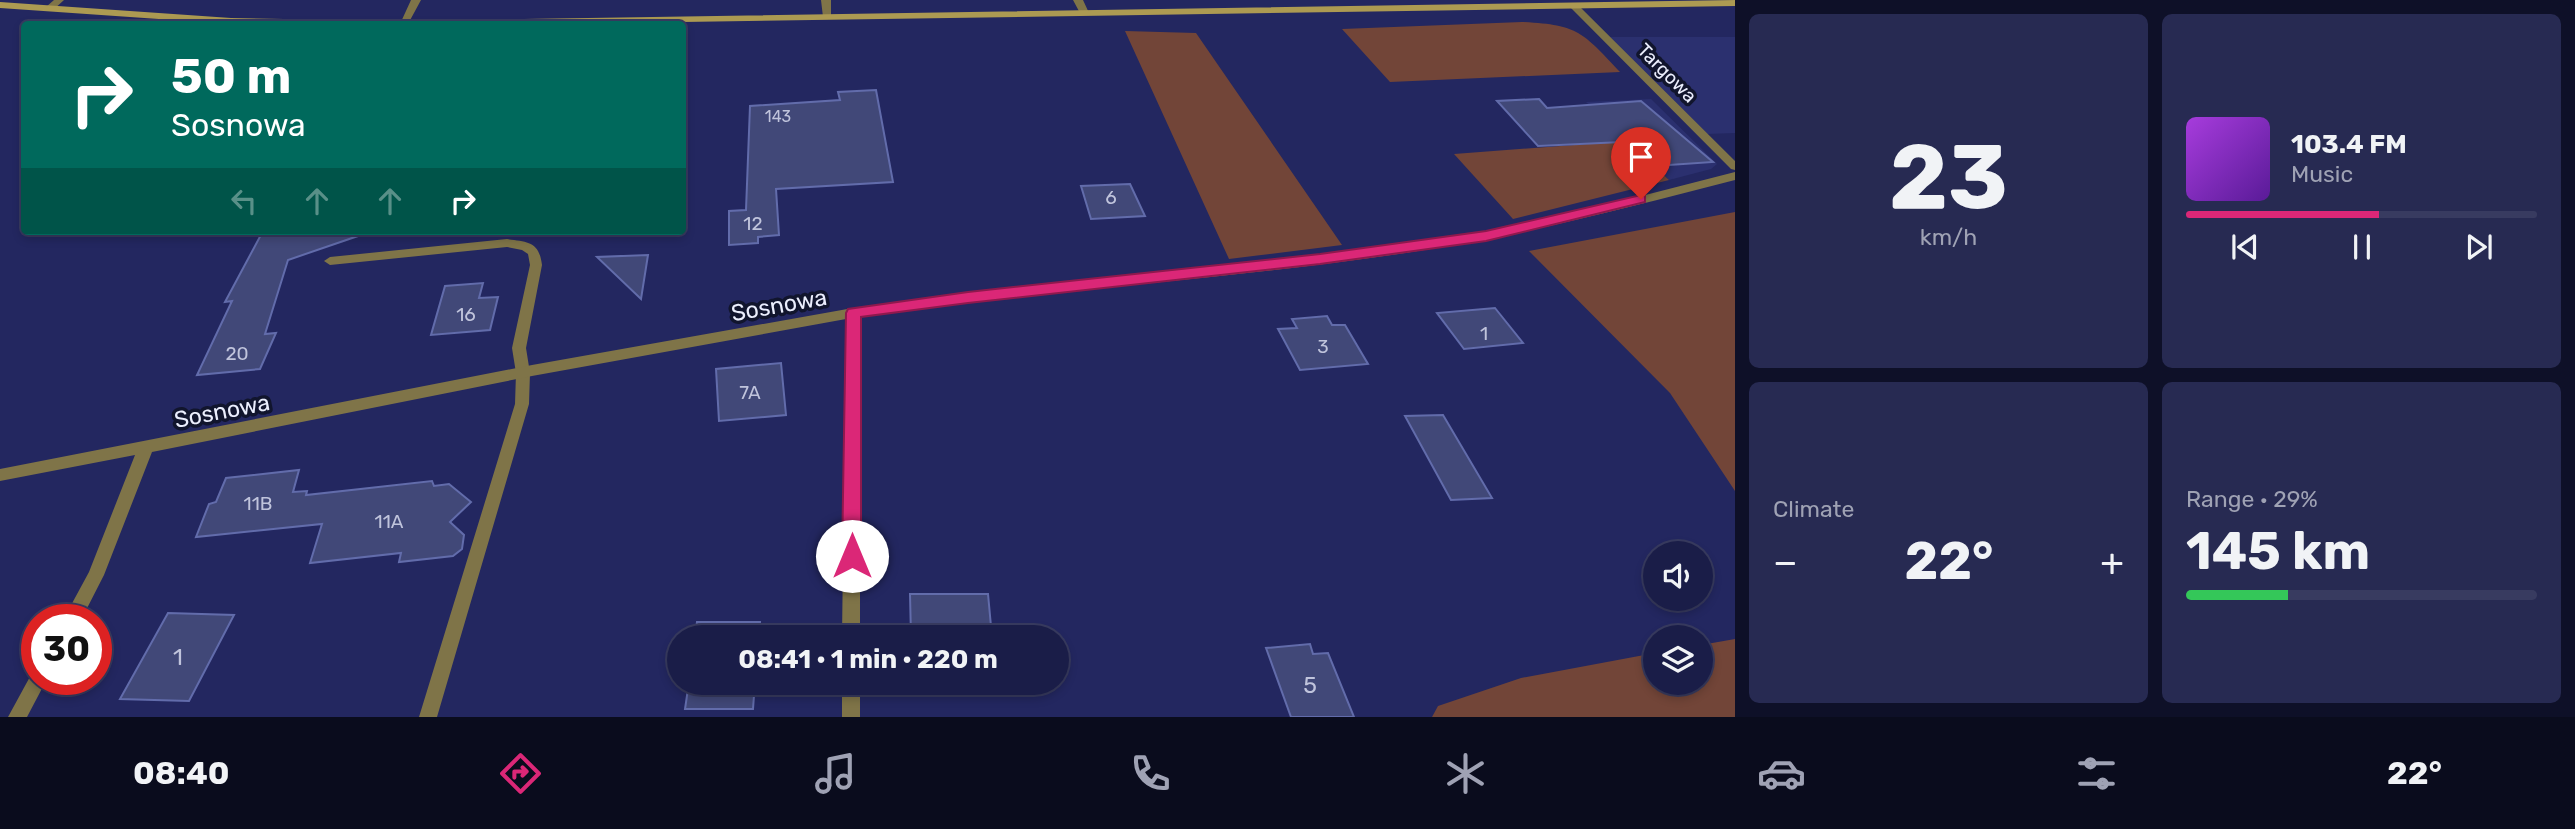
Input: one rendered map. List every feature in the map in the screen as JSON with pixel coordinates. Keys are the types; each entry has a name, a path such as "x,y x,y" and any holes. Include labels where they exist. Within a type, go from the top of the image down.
{"main road":[{"path":"616,21 1531,3 1735,3"},
{"path":"0,5 231,21"}],"street":[{"path":"49,9 59,0"},
{"path":"406,21 416,0"},
{"path":"826,0 828,18"},
{"path":"1078,0 1084,13"},
{"name":"Targowa","path":"1573,5 1735,167"},
{"name":"Sosnowa","path":"0,475 523,373 853,313 1320,259 1486,236 1735,176"},
{"path":"330,261 507,243 526,246 534,252 536,265 519,348 523,373 522,404 428,717"},
{"path":"851,625 853,313"},
{"path":"81,604 96,575 146,447"},
{"path":"17,717 29,695"},
{"path":"851,695 851,717"}],"shaded area":[{"path":"1522,22 1556,25 1578,33 1620,72 1390,82 1342,29"},
{"path":"1125,31 1196,33 1342,245 1229,259"},
{"path":"1610,37 1735,37 1735,133 1706,134"},
{"path":"1651,99 1717,164 1711,169 1669,180 1586,102"},
{"path":"1628,141 1669,180 1513,219 1454,154"},
{"path":"1735,212 1735,491 1670,393 1529,251"},
{"path":"1735,639 1735,717 1432,717 1438,706 1521,678 1643,655 1643,695 1713,695 1713,643"}],"building":[{"path":"876,90 893,182 776,189 779,235 758,237 758,243 729,245 729,211 746,210 750,106 840,100 838,92"},
{"path":"1539,99 1547,108 1641,101 1713,162 1669,165 1643,141 1538,146 1497,101"},
{"path":"1130,184 1145,216 1091,219 1081,186"},
{"path":"261,235 358,235 288,260 265,334 276,333 260,369 197,375 232,301 225,302"},
{"path":"648,255 641,299 597,257"},
{"path":"483,283 479,298 498,297 490,330 431,335 445,286"},
{"path":"1495,308 1523,343 1464,349 1437,313"},
{"path":"1327,316 1332,325 1345,325 1368,364 1300,370 1278,329 1297,328 1292,319"},
{"path":"781,363 786,415 719,421 716,369"},
{"path":"1443,415 1492,498 1451,500 1405,416"},
{"path":"299,470 293,492 307,491 306,495 432,481 434,486 449,484 471,502 450,522 464,535 462,549 453,556 399,562 401,553 310,563 322,524 196,537 209,504 216,502 226,478"},
{"path":"910,594 988,594 991,625 911,625"},
{"path":"168,613 234,615 189,701 120,699"},
{"path":"697,622 760,622 760,625 697,625"},
{"path":"1310,644 1313,654 1328,653 1354,717 1291,717 1266,648"},
{"path":"687,695 754,695 753,709 685,709"}],"route":[{"path":"852,556 853,313 1320,259 1486,236 1641,199"}]}
